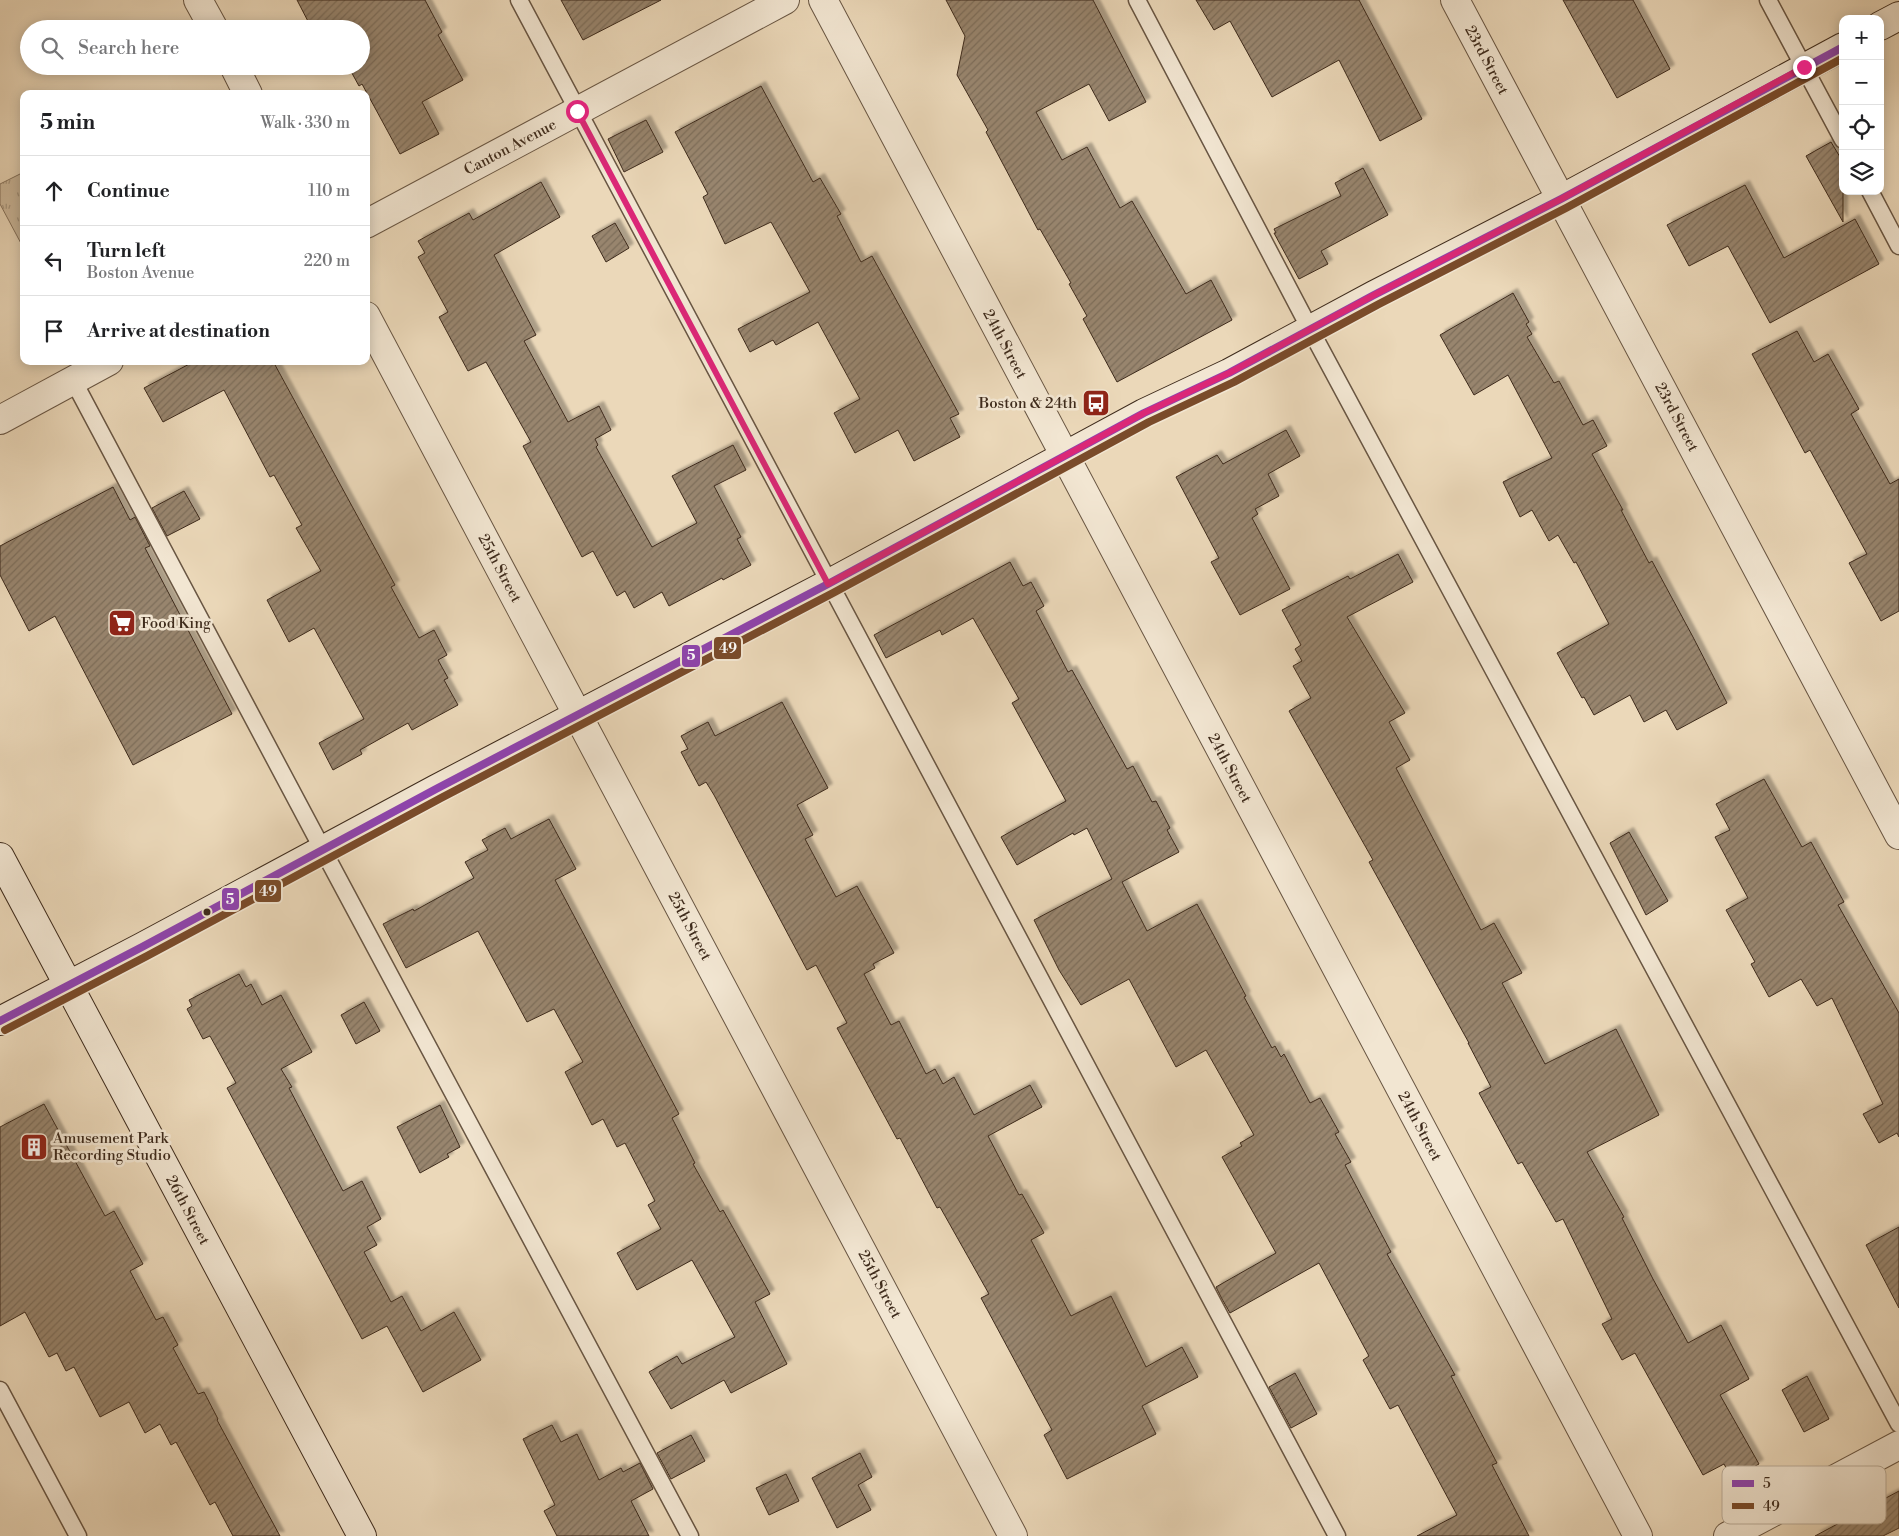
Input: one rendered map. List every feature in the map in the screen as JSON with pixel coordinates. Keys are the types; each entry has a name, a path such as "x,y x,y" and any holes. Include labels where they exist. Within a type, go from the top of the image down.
{"street":[{"path":"198,0 209,20"},
{"name":"Canton Avenue","path":"370,222 785,0"},
{"name":"24th Street","path":"823,0 1638,1536"},
{"name":"23rd Street","path":"1455,0 1899,835"},
{"path":"1884,24 1899,16"},
{"path":"0,1021 436,789 828,584 1144,413 1229,373 1374,295 1561,199 1839,48"},
{"path":"238,75 246,90"},
{"name":"25th Street","path":"370,324 1013,1536"},
{"path":"0,420 101,365"},
{"name":"26th Street","path":"0,857 362,1536"},
{"path":"1860,1466 1899,1445"},
{"path":"1728,1536 1751,1524"}],"lane":[{"path":"519,0 828,584 1337,1536"},
{"path":"1137,0 1310,330 1899,1424"},
{"path":"1768,0 1839,133"},
{"path":"1872,195 1899,246"},
{"path":"73,380 690,1536"},
{"path":"0,1390 78,1536"}],"green space":[{"path":"20,174 20,242 0,204 0,184"}],"building":[{"path":"297,0 425,0 442,32 438,35 463,80 422,102 439,134 400,154 370,99 370,90 365,90 362,84 359,86 353,75 370,75 370,20 307,20"},
{"path":"561,0 661,0 583,40"},
{"path":"946,0 1093,0 1146,102 1109,121 1089,84 1036,112 1062,160 1087,147 1120,208 1132,201 1186,294 1211,280 1232,320 1117,382 1083,319 1087,316 1069,284 1071,283 1040,229 1038,230 986,132 988,130 957,75 965,36"},
{"path":"1196,0 1359,0 1422,119 1380,141 1339,60 1272,97 1230,21 1214,30"},
{"path":"1563,0 1633,0 1670,69 1617,98"},
{"path":"761,86 813,182 820,178 841,214 837,216 861,262 872,256 959,414 950,418 960,437 914,461 898,430 855,453 834,413 860,399 818,322 776,345 773,340 750,352 738,329 810,292 771,222 725,244 703,197 708,194 675,132"},
{"path":"646,120 663,152 624,172 608,139"},
{"path":"1831,142 1839,155 1839,195 1843,195 1843,222 1806,156"},
{"path":"1363,168 1388,215 1321,251 1328,264 1299,279 1274,233 1276,233 1274,229 1341,196 1335,183"},
{"path":"541,182 560,217 494,255 536,335 524,341 568,422 599,406 611,430 595,439 598,445 596,447 652,547 697,523 672,476 733,445 746,470 714,486 741,537 737,539 751,565 669,606 662,592 634,608 625,591 617,596 593,551 582,557 523,446 531,442 486,362 468,371 439,317 448,312 418,257 425,253 418,241 469,213 473,220"},
{"path":"1745,185 1784,258 1855,219 1879,264 1770,323 1728,246 1689,266 1667,225"},
{"path":"615,223 629,248 606,262 592,236"},
{"path":"1513,293 1529,322 1526,324 1532,334 1527,337 1554,383 1559,381 1583,425 1593,420 1607,446 1592,454 1623,510 1621,510 1649,563 1652,561 1727,703 1677,730 1666,710 1644,722 1630,695 1594,715 1584,697 1582,698 1557,653 1609,624 1576,562 1574,563 1558,535 1549,541 1532,510 1520,517 1503,482 1552,458 1508,375 1474,395 1440,335"},
{"path":"1797,331 1814,362 1828,354 1859,409 1851,414 1890,484 1899,479 1899,611 1881,621 1849,563 1867,554 1810,450 1805,453 1752,354"},
{"path":"187,365 275,365 395,585 391,587 419,638 434,630 447,655 438,660 448,678 444,680 458,705 412,730 408,723 360,750 362,754 333,770 319,743 364,719 314,628 289,642 267,600 321,571 296,528 302,525 274,475 270,477 224,390 163,422 144,388"},
{"path":"1286,430 1300,456 1268,474 1279,496 1255,509 1258,514 1252,518 1290,589 1240,615 1211,562 1219,558 1176,477 1217,455 1223,464"},
{"name":"Food King","path":"113,487 130,520 135,517 150,546 145,548 232,714 133,765 55,616 29,631 0,575 0,546"},
{"path":"184,491 200,519 167,536 152,508"},
{"path":"1398,554 1413,582 1347,617 1405,713 1389,722 1410,760 1396,768 1481,930 1494,923 1522,973 1502,983 1545,1064 1616,1029 1659,1115 1587,1152 1624,1217 1622,1218 1688,1343 1721,1325 1749,1379 1720,1395 1759,1464 1755,1466 1725,1466 1724,1464 1703,1475 1635,1353 1622,1360 1602,1324 1612,1319 1563,1219 1556,1222 1522,1162 1518,1164 1479,1093 1491,1087 1469,1043 1369,862 1373,860 1289,711 1311,698 1293,666 1302,661 1295,649 1301,645 1282,610 1348,576 1350,579"},
{"path":"1010,562 1023,586 1031,582 1044,606 1036,611 1068,672 1072,670 1127,769 1133,766 1152,802 1156,801 1170,828 1167,830 1179,852 1122,882 1147,931 1197,904 1272,1048 1275,1046 1281,1057 1284,1054 1310,1103 1320,1098 1339,1132 1335,1134 1351,1162 1345,1165 1391,1252 1387,1254 1455,1375 1451,1376 1497,1463 1492,1465 1529,1536 1417,1536 1457,1515 1398,1405 1390,1409 1363,1360 1369,1356 1319,1263 1230,1313 1222,1299 1216,1287 1276,1253 1222,1157 1242,1146 1240,1143 1254,1135 1206,1050 1176,1067 1129,979 1081,1005 1059,970 1034,920 1112,879 1087,828 1074,835 1073,833 1017,865 1001,837 1066,801 1012,703 1019,699 973,618 942,635 940,630 886,658 874,635"},
{"path":"782,702 828,788 797,805 813,835 805,839 836,897 857,886 894,953 873,964 875,968 864,974 891,1025 899,1021 926,1074 935,1069 943,1084 954,1077 974,1115 1030,1085 1042,1107 988,1136 1019,1195 1022,1194 1044,1233 1031,1240 1071,1316 1111,1296 1146,1367 1182,1347 1198,1377 1142,1406 1156,1434 1067,1479 1044,1435 1052,1430 981,1298 989,1294 940,1207 937,1208 900,1138 897,1139 837,1028 847,1023 816,965 807,970 714,795 706,782 699,786 681,752 688,749 681,736 708,722 715,736"},
{"path":"1764,779 1802,847 1811,842 1844,902 1838,905 1899,1013 1899,1137 1897,1133 1879,1143 1863,1114 1883,1104 1832,998 1817,1006 1801,979 1769,997 1751,964 1755,962 1726,910 1748,898 1715,837 1730,830 1716,804"},
{"path":"549,819 576,869 555,880 679,1114 672,1118 695,1163 693,1164 720,1212 723,1210 770,1294 755,1302 787,1364 731,1393 724,1380 671,1409 649,1372 677,1356 682,1364 735,1337 692,1260 637,1290 617,1253 661,1229 648,1205 655,1201 625,1143 617,1147 603,1119 592,1125 565,1072 583,1062 554,1009 527,1022 478,931 406,968 383,924 413,909 414,911 474,878 465,862 488,850 482,840 505,828 511,839"},
{"path":"1629,832 1668,901 1646,915 1610,843"},
{"path":"239,974 246,987 251,984 262,1005 281,995 312,1052 281,1069 292,1087 289,1088 343,1191 362,1181 381,1219 367,1227 377,1245 364,1252 391,1302 402,1296 421,1331 454,1312 481,1360 423,1392 387,1326 362,1339 227,1088 236,1083 210,1036 203,1039 187,1009 192,1006 189,1000"},
{"path":"364,1002 380,1031 356,1044 341,1015"},
{"path":"44,1104 105,1216 114,1211 143,1264 130,1271 156,1320 163,1317 178,1345 173,1348 198,1394 204,1392 217,1420 280,1536 233,1536 215,1502 210,1505 176,1442 171,1445 160,1424 145,1433 129,1402 100,1417 74,1367 66,1371 57,1353 49,1357 25,1312 0,1326 0,1127"},
{"path":"440,1105 460,1147 447,1154 449,1157 420,1173 397,1127"},
{"path":"1899,1227 1899,1308 1866,1245"},
{"path":"1295,1373 1317,1414 1291,1428 1269,1387"},
{"path":"1807,1376 1829,1419 1804,1432 1782,1390"},
{"path":"552,1425 561,1442 577,1434 599,1480 621,1468 623,1472 640,1463 653,1489 631,1501 649,1536 557,1536 544,1511 555,1505 523,1439"},
{"path":"691,1435 705,1461 671,1479 657,1453"},
{"path":"860,1453 872,1477 858,1485 871,1510 837,1528 812,1478"},
{"path":"786,1474 799,1501 769,1515 756,1488"},
{"path":"1899,1491 1899,1528 1883,1536 1815,1536 1837,1524 1886,1524 1886,1498"}],"transit line":[{"name":"5","path":"0,1021 436,789 828,584 1144,413 1229,373 1374,295 1561,199 1839,49"},
{"name":"49","path":"5,1030 441,798 833,593 1149,422 1234,382 1379,304 1566,208 1839,60"}],"place":[{"name":"Boston & 24th","path":"1096,403"},
{"name":"Food King","path":"122,623"},
{"name":"Amusement Park Recording Studio","path":"34,1147"}],"route":[{"path":"577,111 828,584 1144,413 1229,373 1374,295 1561,199 1804,67"}]}
